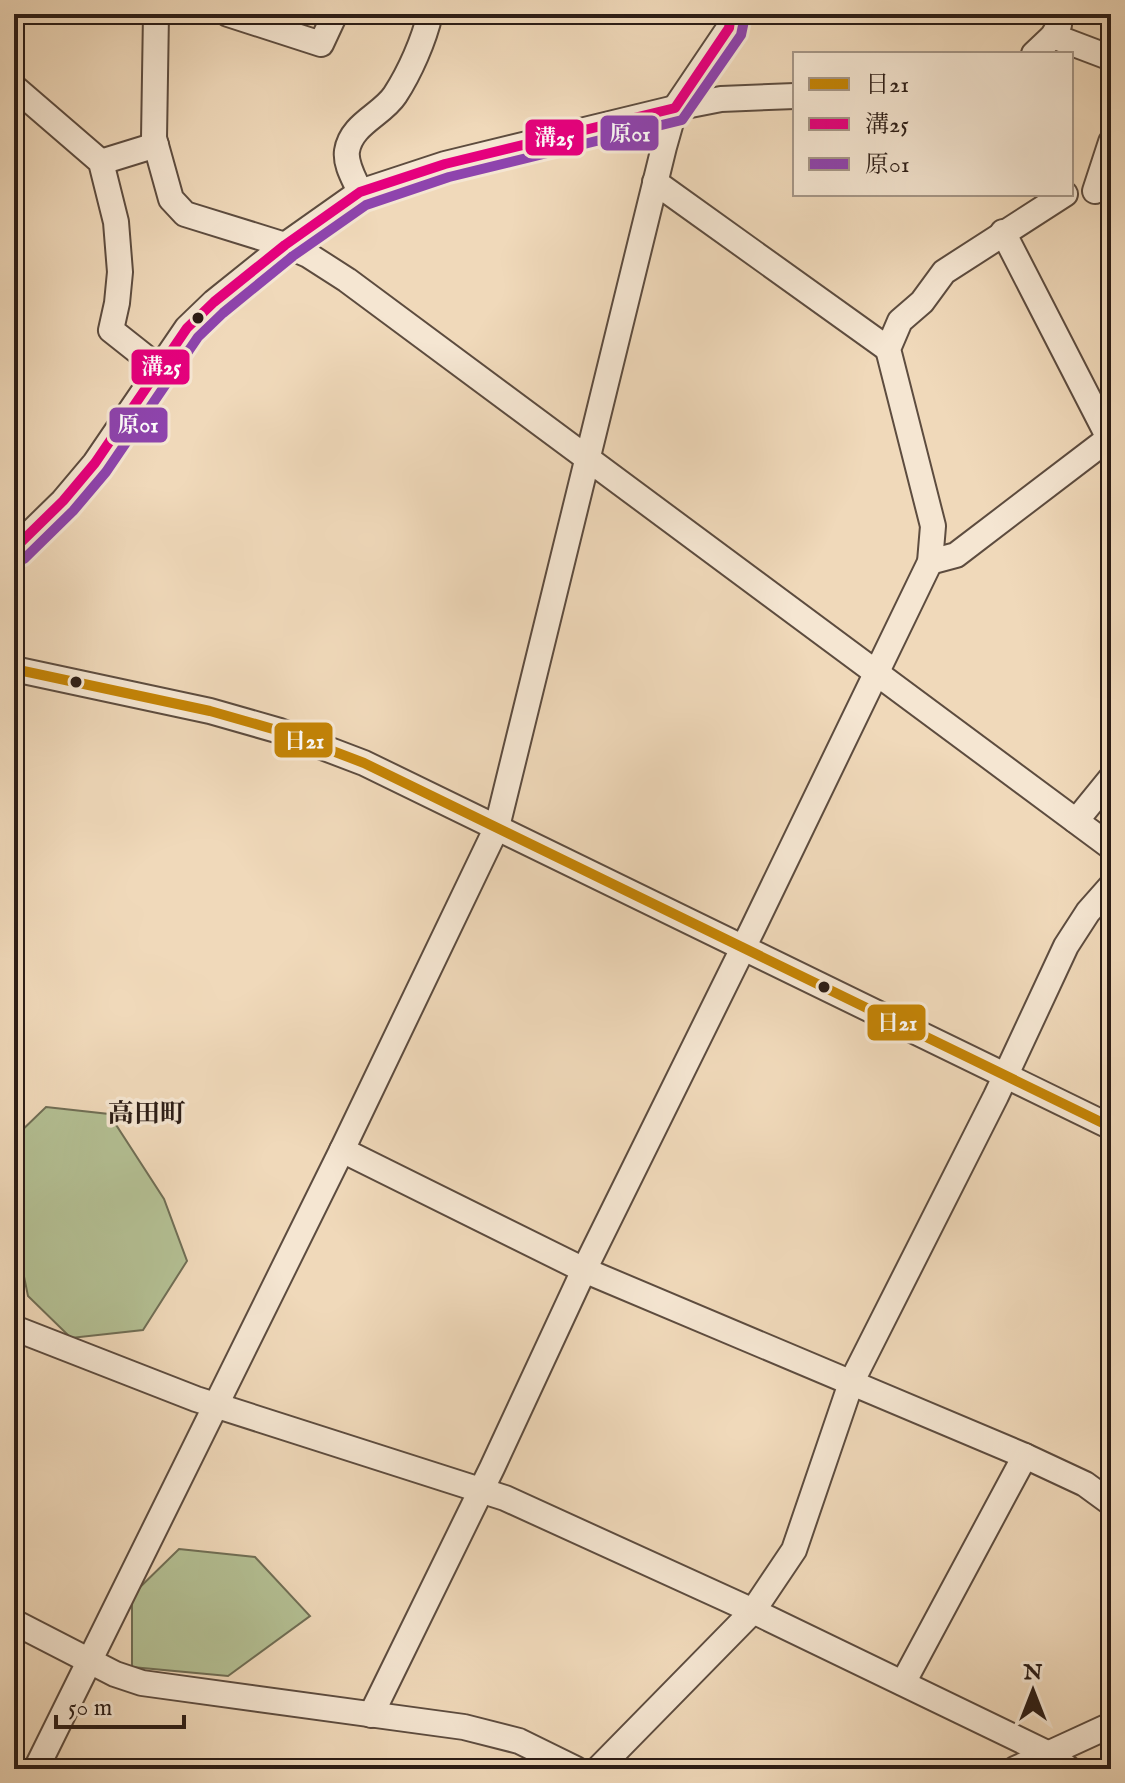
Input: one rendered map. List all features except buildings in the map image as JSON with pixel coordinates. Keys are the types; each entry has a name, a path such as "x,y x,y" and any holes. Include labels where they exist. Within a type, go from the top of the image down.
{"street":[{"path":"156,14 154,138 171,199 185,214 285,245 308,255 347,280 1111,847"},
{"path":"238,15 321,44 335,14"},
{"path":"360,192 347,163 347,149 365,121 382,111 396,93 428,27 430,14"},
{"path":"36,1769 342,1150 497,827 675,108 729,28 731,14"},
{"path":"1036,52 1056,31 1111,58"},
{"path":"14,87 101,162 116,222 120,272 111,330 159,368"},
{"path":"14,549 63,501 95,463 187,328 285,245 360,192 445,164 675,108 721,99 793,96"},
{"path":"1082,189 1111,142"},
{"path":"101,162 156,145"},
{"path":"655,182 888,349"},
{"path":"371,1715 584,1270 930,562 933,526 888,349 900,321 922,302 944,272 1003,232 1069,196"},
{"path":"930,562 956,555 1110,440 1003,232"},
{"path":"14,669 197,708 280,731 364,763 1111,1127"},
{"path":"1076,821 1111,778"},
{"path":"598,1769 753,1611 794,1550 851,1383 1066,946 1088,912 1111,886"},
{"path":"342,1150 584,1270 1025,1456 1085,1484 1111,1503"},
{"path":"14,1328 214,1405 505,1498 903,1683 1049,1754 1069,1769"},
{"path":"903,1683 1025,1456"},
{"path":"14,1622 115,1674 142,1683 464,1727 519,1741 576,1769"},
{"path":"1015,1769 1111,1725"}],"green space":[{"path":"46,1107 109,1114 164,1199 187,1261 143,1330 71,1338 28,1296 14,1228 14,1138"},
{"path":"179,1549 255,1557 310,1616 228,1676 132,1667 132,1595"}],"transit line":[{"name":"溝25","path":"14,549 63,501 95,463 187,328 285,245 360,192 445,164 675,108 729,28 731,14"},
{"name":"原01","path":"24,559 73,511 106,472 198,337 293,256 366,205 449,177 682,120 741,35 745,16"},
{"name":"日21","path":"14,669 210,711 280,731 364,763 1111,1127"}],"district":[{"name":"高田町","path":"147,1113"}]}
